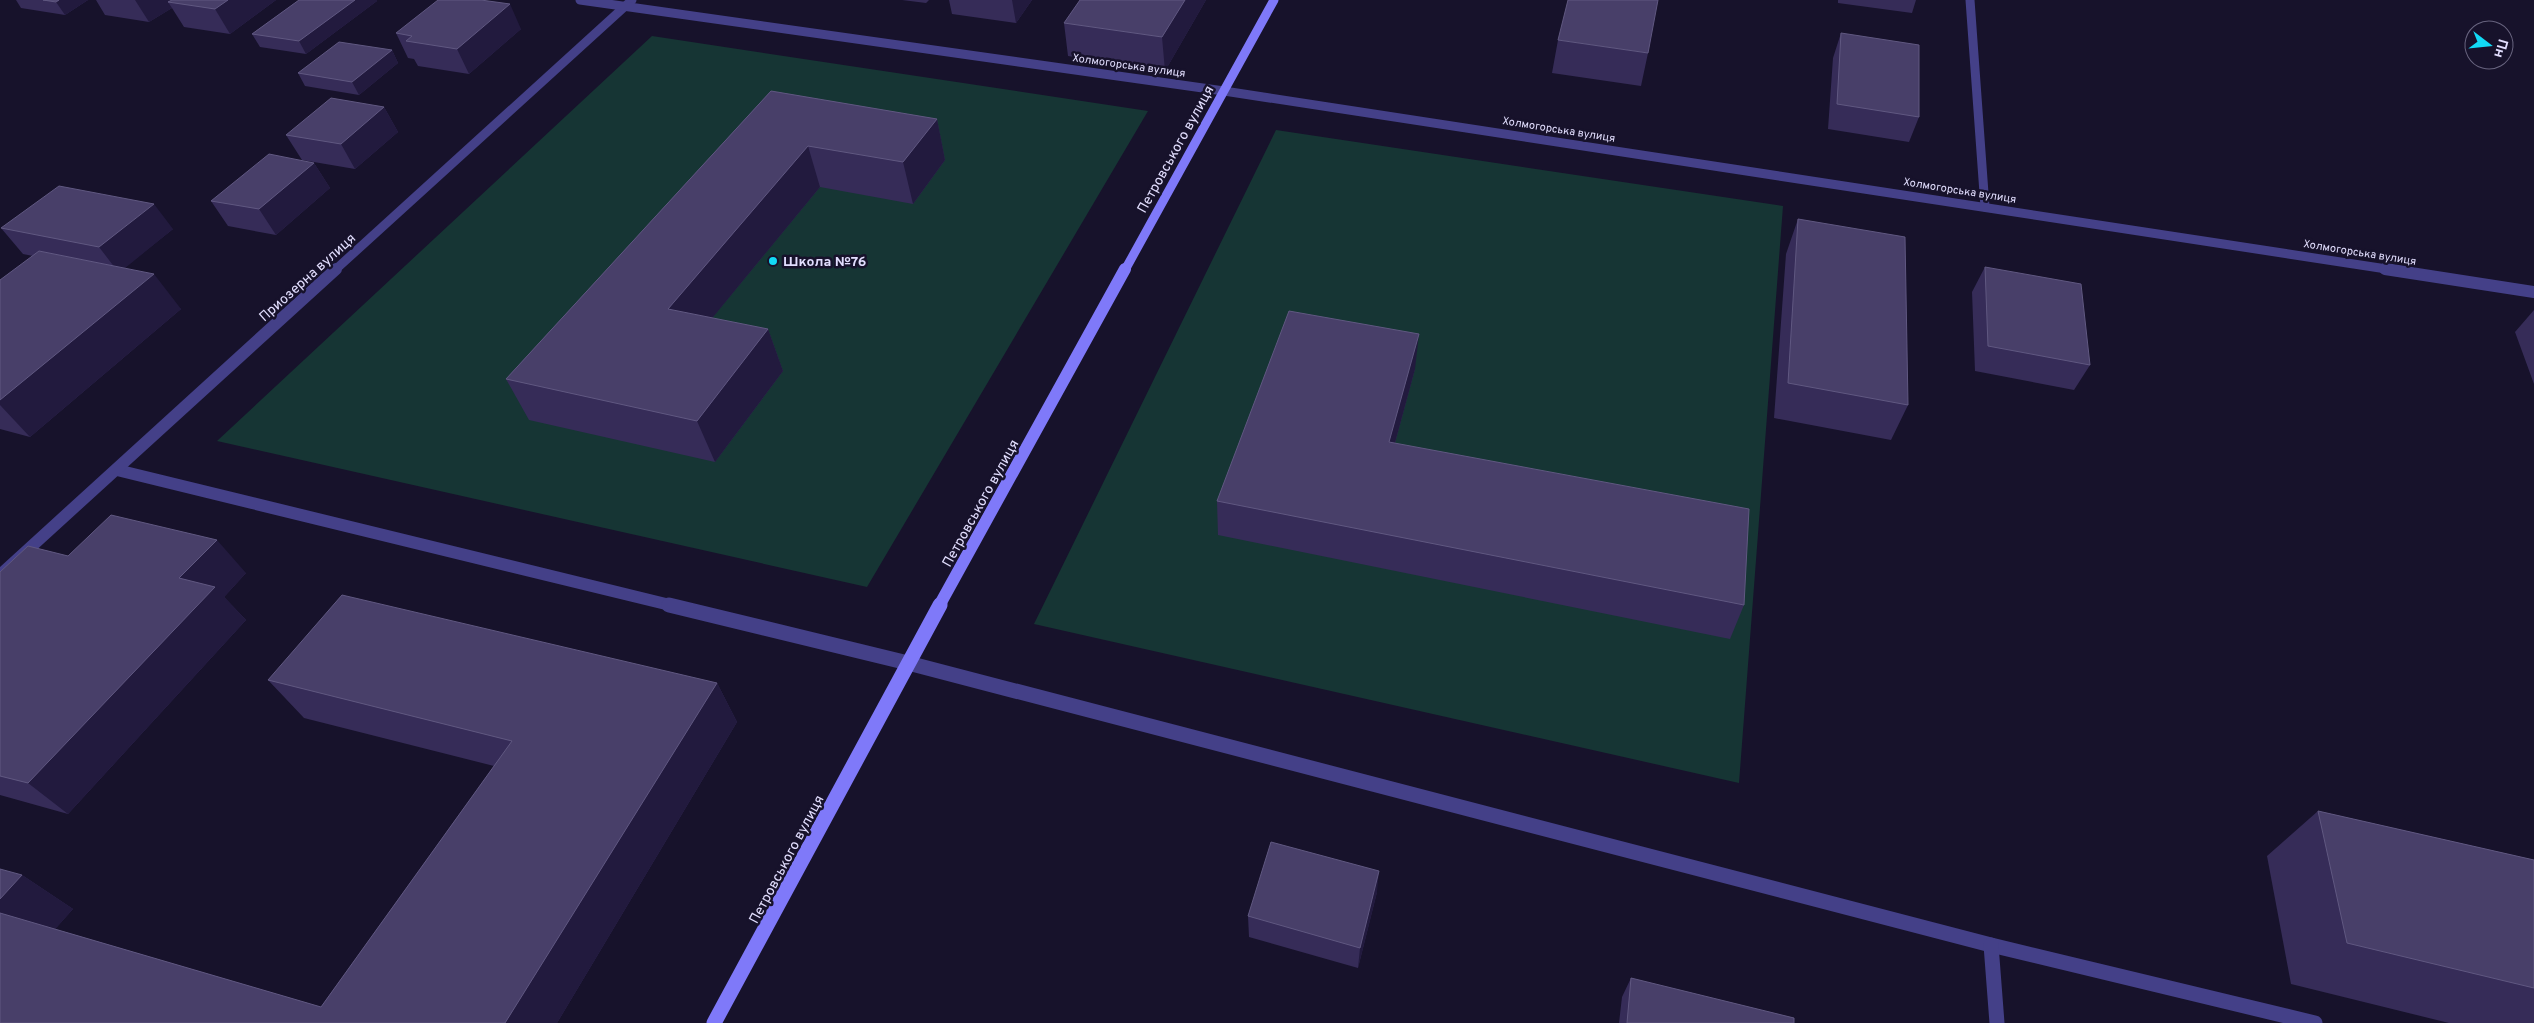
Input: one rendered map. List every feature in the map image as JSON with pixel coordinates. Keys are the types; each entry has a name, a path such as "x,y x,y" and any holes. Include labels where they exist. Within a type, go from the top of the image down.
{"main road":[{"name":"Петровського вулиця","path":"714,1023 908,663 1274,0"}],"street":[{"name":"Холмогорська вулиця","path":"580,0 629,3 1224,91 2534,292"},
{"path":"1970,0 1985,207"},
{"name":"Приозерна вулиця","path":"0,575 629,3"},
{"path":"117,470 908,663 1991,945 2316,1023"},
{"path":"1991,945 1997,1023"}],"green space":[{"path":"652,36 1148,111 867,587 217,441"},
{"path":"1276,130 1783,206 1739,783 1034,624"}],"building":[{"path":"43,0 59,0 56,2"},
{"path":"172,0 228,0 215,9 168,2"},
{"path":"299,0 355,0 299,41 252,34"},
{"path":"438,0 481,0 510,4 457,49 406,41 412,36 396,33"},
{"path":"1080,0 1185,0 1162,37 1064,23"},
{"path":"1568,0 1658,0 1648,53 1558,40"},
{"path":"1841,33 1919,45 1919,117 1837,104"},
{"path":"339,42 392,50 352,82 298,73"},
{"path":"771,91 937,119 903,162 808,146 668,309 768,329 697,421 506,379"},
{"path":"331,98 384,107 341,144 286,135"},
{"path":"269,154 314,163 259,209 211,201"},
{"path":"59,186 154,204 99,247 1,228"},
{"path":"1798,219 1905,237 1908,405 1788,383"},
{"path":"39,251 154,274 0,400 0,280"},
{"path":"1985,267 2081,284 2090,365 1988,346"},
{"path":"1289,311 1419,334 1389,442 1749,509 1744,605 1217,501"},
{"path":"111,515 217,540 179,578 215,587 28,783 0,776 0,572 28,546 68,556"},
{"path":"342,595 717,683 505,1023 0,1023 0,913 321,1007 512,741 268,680"},
{"path":"2318,811 2534,860 2534,988 2347,943"},
{"path":"1271,842 1379,871 1360,948 1248,916"},
{"path":"0,869 22,875 0,899"},
{"path":"1631,978 1794,1018 1794,1023 1627,1023"}],"place":[{"name":"Школа №76","path":"773,261"}]}
